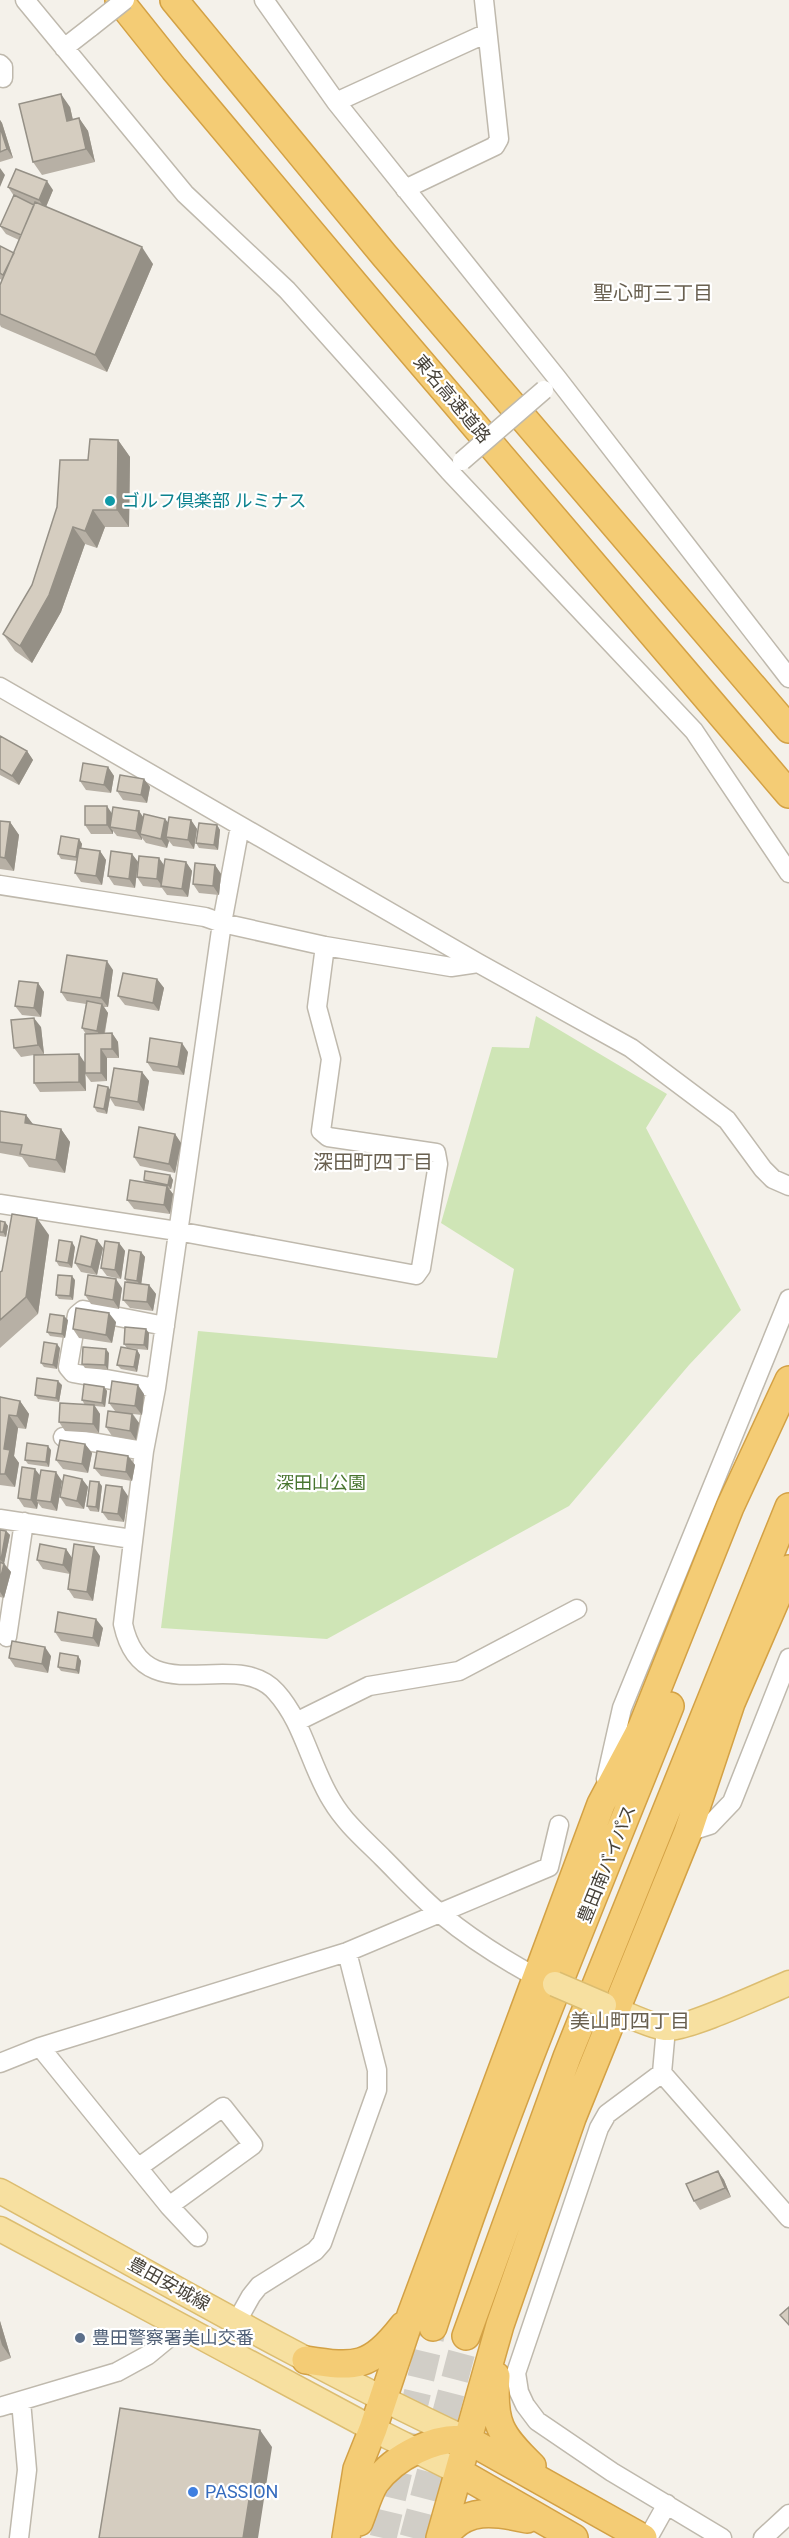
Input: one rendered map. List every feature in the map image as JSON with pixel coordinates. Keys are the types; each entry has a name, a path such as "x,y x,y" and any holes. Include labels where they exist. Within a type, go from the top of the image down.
{"highway":[{"name":"東名高速道路","path":"119,0 383,318 789,794"},
{"path":"174,0 384,255 789,729"},
{"path":"346,2538 357,2469 382,2400 422,2321 545,1980 601,1804 642,1727 730,1507 789,1380"},
{"name":"豊田南バイパス","path":"422,2321 460,2244 533,2046 789,1405"},
{"name":"豊田南バイパス","path":"466,2336 567,2056 789,1507"},
{"path":"442,2538 500,2325 610,2007 688,1832 731,1703 789,1569"},
{"path":"306,2360 344,2366 370,2358 422,2321"},
{"path":"500,2325 495,2408 499,2425 508,2443 559,2492"},
{"path":"353,2538 375,2484 387,2471 416,2450 433,2442 453,2438 468,2440 643,2538"},
{"path":"459,2472 574,2538"},
{"path":"442,2538 452,2526 473,2514 506,2514 549,2524"}],"main road":[{"path":"545,1980 666,2028 679,2026 724,2010 789,1983"},
{"name":"豊田安城線","path":"0,2191 306,2360 382,2400 468,2440"},
{"name":"豊田安城線","path":"0,2229 373,2429 459,2472"}],"street":[{"path":"25,0 185,194 287,290 455,466 694,731 789,873"},
{"path":"64,48 125,0"},
{"path":"405,189 495,146 499,139 484,0"},
{"path":"270,1 336,102 405,189 551,384 789,678"},
{"path":"336,102 487,33"},
{"path":"455,466 551,384"},
{"path":"0,687 478,963 631,1048 727,1120 763,1169 774,1179 789,1186"},
{"path":"240,826 222,923 156,1388 144,1451 123,1624 128,1644 135,1656 149,1667 167,1673 261,1679 285,1702 325,1790 341,1816 441,1915 495,1954 545,1980"},
{"path":"0,885 205,916 222,923 325,946 451,968 478,963"},
{"path":"0,1204 177,1231 416,1275 421,1268 438,1164 436,1154 328,1137 321,1131 332,1059 317,1007 325,946"},
{"path":"601,1804 622,1708 789,1299"},
{"path":"156,1388 73,1373 68,1367 77,1315 83,1310 165,1326"},
{"path":"63,1437 144,1451"},
{"path":"0,1519 132,1539"},
{"path":"7,1636 24,1522"},
{"path":"296,1722 369,1686 459,1671 577,1609"},
{"path":"688,1832 710,1825 732,1802 789,1658"},
{"path":"0,2063 40,2046 347,1952 441,1915 549,1867 560,1825"},
{"path":"237,2321 251,2296 260,2286 315,2251 322,2243 377,2090 377,2070 347,1952"},
{"path":"666,2028 662,2073 789,2218"},
{"path":"40,2046 169,2205 198,2237"},
{"path":"662,2073 607,2114 599,2128 516,2373 519,2392 537,2421 575,2449 722,2538"},
{"path":"139,2168 223,2107 253,2145 169,2205"},
{"path":"525,2252 555,2262"},
{"path":"0,2407 117,2372 148,2355 182,2327"},
{"path":"19,2538 27,2470 21,2401"},
{"path":"648,2538 667,2504"},
{"path":"763,2538 789,2514"}],"green space":[{"name":"深田山公園","path":"536,1016 667,1094 646,1128 741,1310 689,1365 569,1506 327,1639 161,1628 198,1331 497,1358 514,1269 441,1223 492,1047 529,1048"}],"building":[{"path":"61,94 67,121 79,118 86,149 33,162 19,104"},
{"path":"0,127 7,149 0,152"},
{"path":"16,169 47,181 39,200 8,187"},
{"path":"14,195 34,205 21,235 0,226"},
{"path":"35,202 142,247 95,355 0,314 0,285"},
{"path":"0,246 14,253 3,275 0,273"},
{"path":"90,439 118,440 117,510 93,510 85,531 73,527 49,595 20,646 3,634 32,585 57,507 60,460 88,460"},
{"path":"0,736 27,751 12,776 0,769"},
{"path":"83,763 108,767 104,785 80,781"},
{"path":"120,775 144,779 141,795 117,791"},
{"path":"85,806 107,806 107,825 85,825"},
{"path":"113,807 139,811 136,831 110,827"},
{"path":"144,814 165,819 161,839 140,834"},
{"path":"169,817 191,820 188,840 166,837"},
{"path":"0,821 10,822 5,858 0,857"},
{"path":"199,823 217,825 214,845 196,843"},
{"path":"61,836 79,839 76,857 58,854"},
{"path":"79,848 100,851 96,876 75,873"},
{"path":"111,851 132,854 129,879 108,876"},
{"path":"139,856 159,858 157,879 137,877"},
{"path":"165,859 186,862 182,889 161,886"},
{"path":"195,863 215,865 213,886 193,884"},
{"path":"67,955 107,961 101,998 61,992"},
{"path":"123,973 157,979 153,1003 118,996"},
{"path":"19,981 38,983 34,1008 15,1006"},
{"path":"87,1001 102,1004 97,1031 82,1028"},
{"path":"34,1018 38,1045 14,1048 11,1020"},
{"path":"112,1033 112,1049 101,1049 101,1073 85,1073 85,1034"},
{"path":"150,1038 182,1043 178,1067 147,1062"},
{"path":"79,1054 79,1082 34,1083 34,1055"},
{"path":"114,1068 142,1072 138,1102 109,1097"},
{"path":"98,1085 108,1087 104,1109 94,1107"},
{"path":"0,1111 26,1115 25,1123 61,1129 56,1160 20,1154 22,1145 0,1142"},
{"path":"139,1127 175,1134 169,1164 134,1157"},
{"path":"145,1171 170,1175 168,1185 144,1180"},
{"path":"130,1180 167,1186 164,1205 127,1200"},
{"path":"12,1214 37,1218 26,1297 0,1320 0,1272"},
{"path":"0,1221 5,1222 3,1232 0,1232"},
{"path":"81,1236 97,1240 91,1267 75,1263"},
{"path":"59,1240 72,1242 68,1263 56,1261"},
{"path":"105,1241 119,1243 115,1270 101,1268"},
{"path":"129,1250 141,1252 137,1281 125,1279"},
{"path":"58,1275 72,1276 70,1296 56,1295"},
{"path":"88,1275 116,1279 113,1300 85,1295"},
{"path":"125,1282 149,1285 147,1302 123,1300"},
{"path":"76,1308 109,1313 106,1335 73,1329"},
{"path":"50,1314 64,1316 62,1334 47,1332"},
{"path":"125,1327 146,1329 144,1345 124,1344"},
{"path":"44,1342 57,1344 53,1365 41,1363"},
{"path":"83,1347 106,1349 105,1365 82,1364"},
{"path":"121,1347 137,1350 134,1367 117,1365"},
{"path":"37,1378 58,1381 56,1398 35,1395"},
{"path":"112,1381 138,1385 135,1406 109,1403"},
{"path":"84,1384 104,1387 102,1403 82,1400"},
{"path":"0,1397 20,1401 17,1416 9,1415 4,1449 10,1450 5,1474 0,1474"},
{"path":"60,1403 94,1405 93,1424 59,1422"},
{"path":"108,1411 132,1414 130,1431 106,1427"},
{"path":"60,1440 85,1444 82,1464 56,1460"},
{"path":"27,1443 48,1446 46,1462 25,1460"},
{"path":"97,1451 128,1456 126,1472 94,1468"},
{"path":"22,1467 35,1469 31,1500 18,1498"},
{"path":"41,1470 56,1472 51,1502 36,1500"},
{"path":"64,1475 82,1479 77,1501 60,1497"},
{"path":"90,1481 99,1482 96,1507 87,1506"},
{"path":"106,1485 122,1487 118,1514 102,1512"},
{"path":"0,1530 6,1531 1,1560 0,1559"},
{"path":"40,1544 66,1549 63,1565 37,1560"},
{"path":"74,1544 94,1547 87,1592 68,1589"},
{"path":"0,1562 4,1564 0,1580"},
{"path":"58,1612 96,1619 93,1638 55,1632"},
{"path":"12,1641 45,1647 42,1664 9,1658"},
{"path":"60,1653 78,1656 76,1670 58,1667"},
{"path":"718,2171 725,2188 694,2201 686,2184"},
{"path":"789,2307 789,2325 780,2315"},
{"name":"PASSION","path":"120,2408 260,2430 243,2538 99,2538"}],"tunnel":[{"path":"383,2538 433,2327"},
{"path":"413,2538 466,2336"}],"place":[{"name":"ゴルフ倶楽部 ルミナス","path":"110,501"},
{"name":"豊田警察署美山交番","path":"80,2338"},
{"name":"PASSION","path":"193,2492"}],"district":[{"name":"聖心町三丁目","path":"653,293"},
{"name":"深田町四丁目","path":"373,1162"},
{"name":"美山町四丁目","path":"630,2021"}]}
